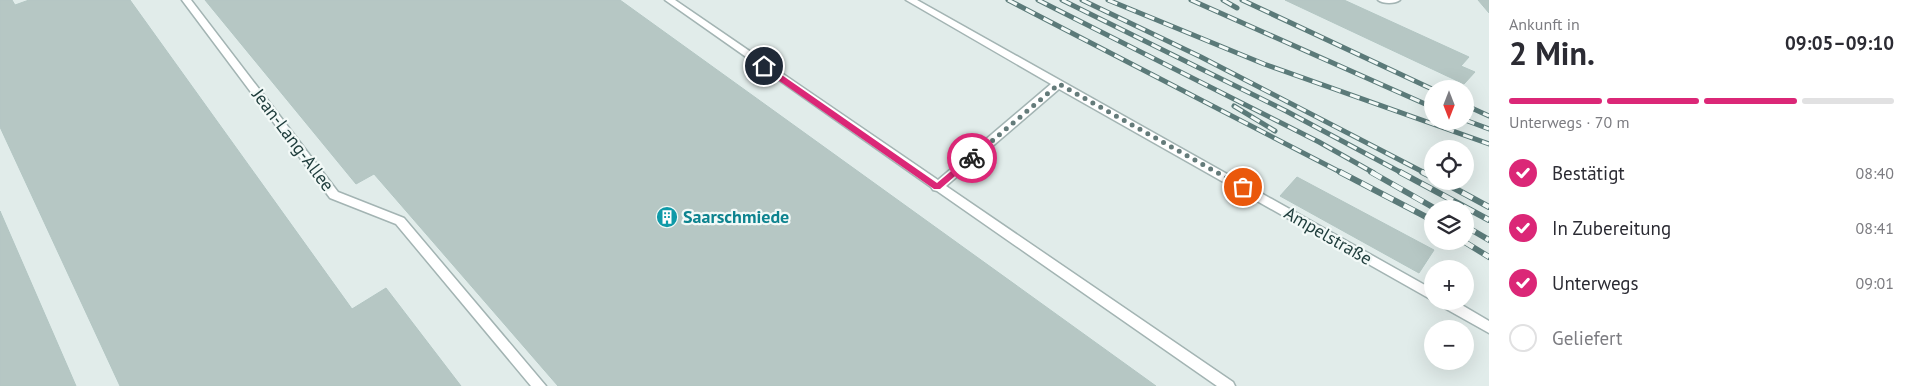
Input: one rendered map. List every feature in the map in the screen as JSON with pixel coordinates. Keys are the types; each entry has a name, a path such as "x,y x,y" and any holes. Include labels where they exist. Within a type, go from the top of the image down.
{"lane":[{"name":"Jean-Lang-Allee","path":"186,0 334,195 400,221 539,386"},
{"path":"669,0 937,187 1228,386"},
{"name":"Ampelstraße","path":"910,0 1424,290"},
{"path":"1382,0 1396,0"},
{"path":"937,187 1059,84"},
{"path":"1459,310 1489,327"}],"building":[{"path":"0,0 12,0 15,5 29,0 130,0 352,309 386,288 461,386 120,386 0,127"},
{"name":"Saarschmiede","path":"205,0 620,0 1156,386 558,386 374,174 356,184"},
{"path":"1285,0 1344,0 1469,57 1461,66 1475,72 1468,80 1455,80"},
{"path":"1478,0 1489,0 1489,13"},
{"path":"1297,177 1424,245 1424,250 1434,250 1427,260 1424,260 1424,265 1419,273 1280,196"},
{"path":"0,211 63,356 76,386 0,386"}],"railway":[{"path":"1008,0 1342,173"},
{"path":"1038,0 1319,142 1374,173"},
{"path":"1062,0 1286,111 1402,173"},
{"path":"1082,0 1201,57 1424,172"},
{"path":"1108,0 1264,64 1489,144"},
{"path":"1191,0 1424,103"},
{"path":"1223,0 1237,8"},
{"path":"1242,0 1424,85"},
{"path":"1234,106 1275,131"},
{"path":"1474,109 1489,116"},
{"path":"1474,123 1489,129"},
{"path":"1340,172 1424,216"},
{"path":"1371,172 1424,202"},
{"path":"1400,172 1489,220"},
{"path":"1458,190 1489,207"},
{"path":"1474,231 1489,240"},
{"path":"1474,248 1489,257"}],"way so far":[{"path":"972,158 1059,84 1243,187"}],"place":[{"name":"Saarschmiede","path":"667,217"}],"route":[{"path":"764,66 937,187 972,158"}]}
